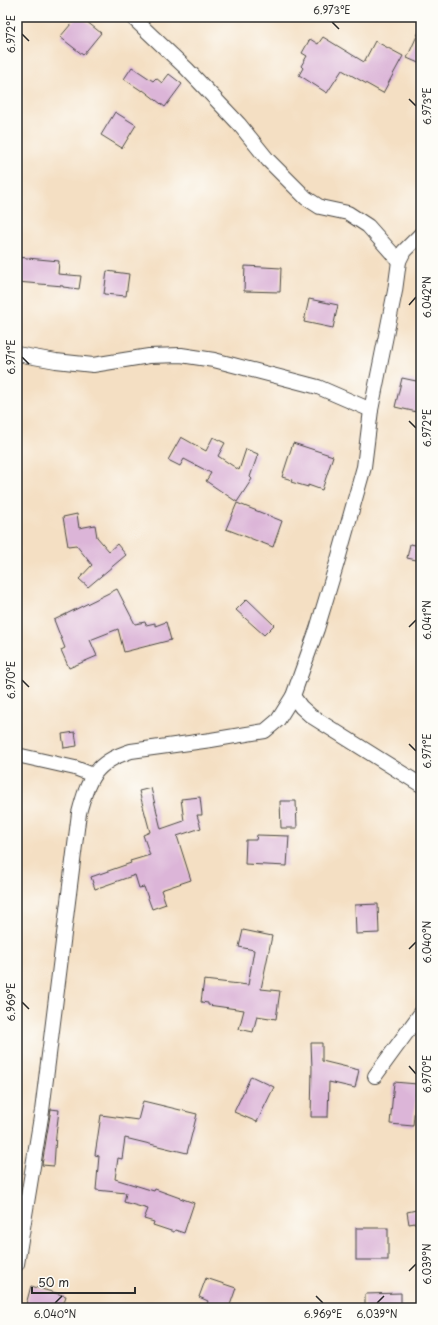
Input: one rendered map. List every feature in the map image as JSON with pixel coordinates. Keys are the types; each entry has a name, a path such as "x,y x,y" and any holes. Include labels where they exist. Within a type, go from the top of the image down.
{"street":[{"path":"132,17 187,69 239,124 268,160 306,198 320,207 348,213 368,226 399,262"},
{"path":"17,1264 42,1111 79,813 86,789 93,775 109,760 119,755 131,751 265,731 278,720 292,696 317,629 364,467 371,410 395,291 399,262 404,251 421,234"},
{"path":"17,354 56,361 93,365 149,356 181,355 214,360 318,387 371,410"},
{"path":"292,696 311,716 421,785"},
{"path":"17,755 75,768 93,775"},
{"path":"375,1076 421,1013"}],"building":[{"path":"77,17 81,17 101,33 83,55 60,37"},
{"path":"421,27 421,64 407,58"},
{"path":"323,37 364,62 375,41 403,56 383,93 342,70 327,93 299,75 303,68 301,66 307,56 302,53 310,39 318,44"},
{"path":"132,67 153,81 156,78 162,83 169,74 182,84 165,107 143,90 142,91 124,79"},
{"path":"115,112 136,125 122,148 101,135"},
{"path":"17,257 59,261 58,274 81,276 79,289 17,282"},
{"path":"245,266 281,268 280,292 244,291"},
{"path":"107,271 129,274 126,296 104,294"},
{"path":"309,299 338,305 333,328 304,322"},
{"path":"402,378 421,382 421,413 395,407"},
{"path":"181,437 206,451 213,437 225,443 218,456 239,470 246,449 258,454 250,477 252,479 237,502 206,481 211,473 184,459 180,466 168,460"},
{"path":"293,443 333,456 322,490 308,485 308,487 291,482 292,480 282,477"},
{"path":"237,503 282,521 273,547 226,529"},
{"path":"77,514 79,528 95,525 97,537 109,551 117,544 126,555 88,587 79,579 92,565 76,545 68,546 63,517"},
{"path":"410,544 421,546 421,561 407,558"},
{"path":"117,589 135,624 145,622 146,625 155,623 155,626 166,622 171,640 124,652 118,629 90,640 97,656 69,668 61,650 65,648 54,620"},
{"path":"247,599 274,625 264,635 236,610"},
{"path":"75,732 77,746 64,748 62,734"},
{"path":"151,788 161,829 184,821 181,799 200,797 202,815 197,815 201,828 177,836 191,880 161,890 166,904 152,909 144,887 139,888 135,875 95,889 91,877 131,863 130,861 150,855 143,835 150,832 139,791"},
{"path":"280,801 296,801 297,828 281,828"},
{"path":"257,835 289,836 287,866 245,864 246,840 256,840"},
{"path":"378,904 379,933 356,934 355,905"},
{"path":"243,930 272,936 261,989 280,991 276,1019 257,1016 253,1032 239,1029 244,1010 208,1005 208,1003 201,1002 204,980 248,985 254,950 239,947"},
{"path":"311,1043 322,1043 322,1061 359,1070 355,1088 329,1082 328,1117 311,1117"},
{"path":"251,1076 274,1087 257,1122 234,1112"},
{"path":"394,1082 417,1084 413,1126 390,1124"},
{"path":"143,1101 197,1114 187,1153 125,1138 122,1159 118,1158 115,1179 154,1191 155,1189 194,1203 184,1233 175,1230 174,1232 153,1225 154,1222 144,1219 148,1209 124,1202 126,1193 96,1190 99,1156 95,1155 101,1115 138,1120"},
{"path":"51,1109 59,1110 54,1166 42,1165"},
{"path":"421,1209 421,1222 409,1224 407,1212"},
{"path":"356,1228 388,1228 388,1260 356,1260"},
{"path":"206,1278 236,1288 229,1308 206,1308 208,1301 199,1297"},
{"path":"31,1286 66,1296 62,1308 25,1308"},
{"path":"401,1293 401,1308 365,1308 365,1294"}]}
